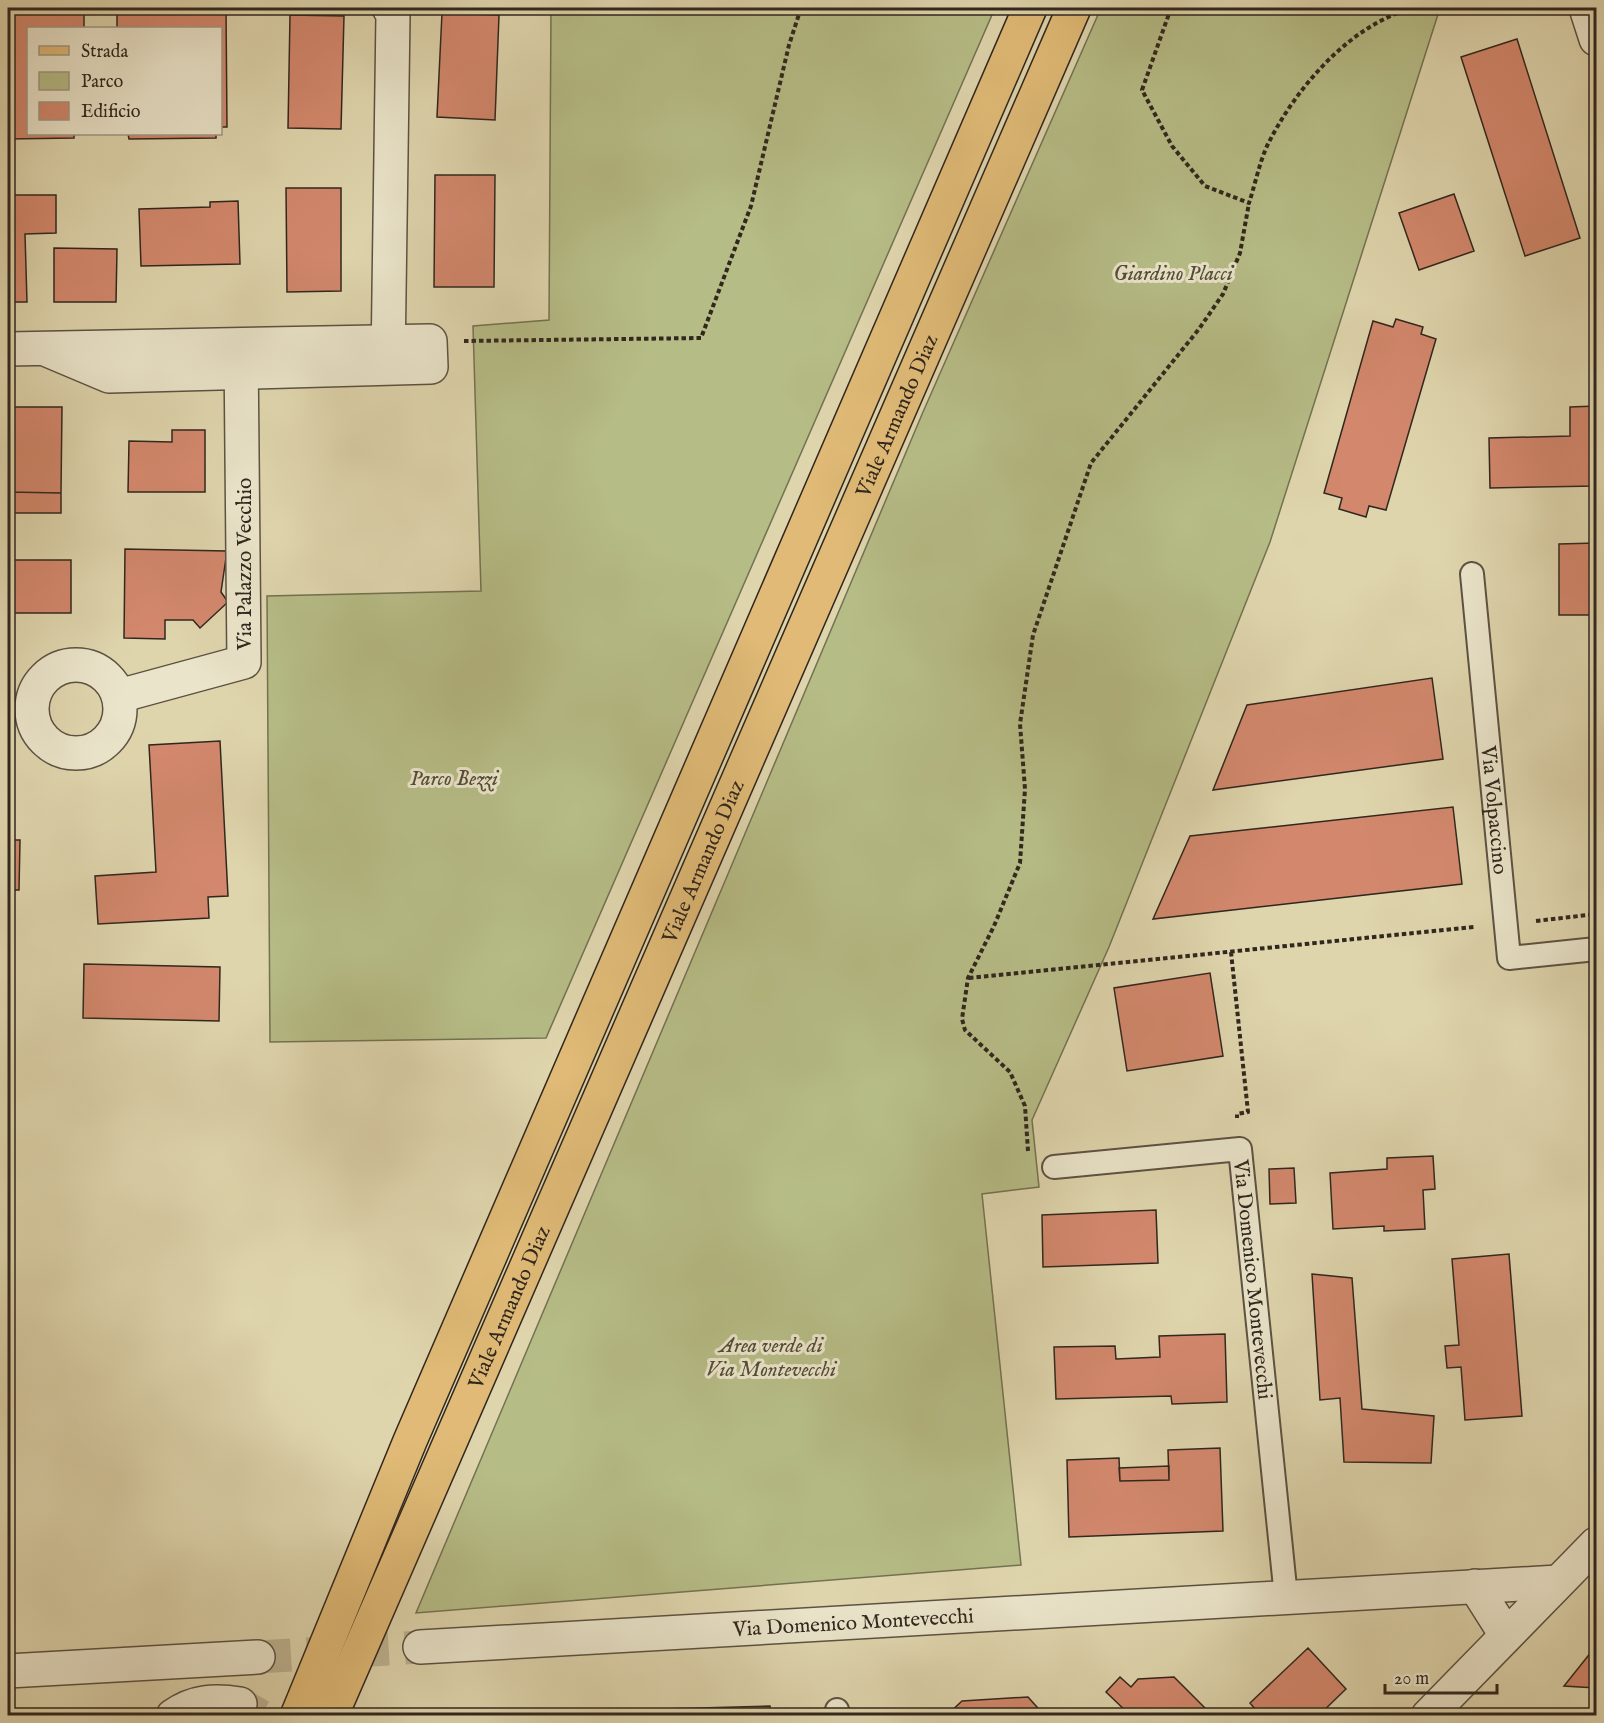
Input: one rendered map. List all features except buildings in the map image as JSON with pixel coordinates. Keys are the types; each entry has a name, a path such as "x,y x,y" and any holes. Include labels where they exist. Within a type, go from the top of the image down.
{"main road":[{"name":"Viale Armando Diaz","path":"297,1716 410,1442 1030,8"},
{"name":"Viale Armando Diaz","path":"331,1716 1074,8"}],"street":[{"path":"387,355 393,14 389,8"},
{"path":"1586,8 1596,39"},
{"path":"8,350 45,349 241,358 387,355 430,367 430,341"},
{"name":"Via Palazzo Vecchio","path":"119,696 244,663 241,358"},
{"path":"1428,1716 1596,1544"},
{"name":"Via Domenico Montevecchi","path":"420,1647 1558,1582"},
{"path":"1475,1587 1506,1635"},
{"path":"8,1671 258,1656"},
{"path":"173,1716 199,1703 220,1701 240,1704"}],"lane":[{"name":"Via Volpaccino","path":"1472,574 1509,958 1596,949"},
{"name":"Via Domenico Montevecchi","path":"1054,1167 1240,1149 1286,1598"}],"path":[{"path":"430,341 701,338 750,206 789,45 801,8"},
{"path":"1172,8 1142,90 1172,146 1205,186 1249,203"},
{"path":"1054,1167 1030,1170 1025,1106 1010,1072 965,1030 962,1019 968,978 1020,863 1025,789 1020,724 1033,635 1091,463 1199,329 1223,294 1240,253 1249,203 1266,148 1288,109 1329,60 1359,33 1395,12 1413,8"},
{"path":"968,978 1596,914"},
{"path":"1231,951 1248,1112 1237,1114 1240,1149"}],"green space":[{"name":"Parco Bezzi","path":"551,8 995,8 546,1038 270,1042 267,596 481,591 473,326 549,320"},
{"name":"Area verde di Via Montevecchi","path":"1101,8 1440,8 1270,542 1109,947 1032,1120 1039,1187 982,1194 1021,1565 416,1613 923,412"}],"tunnel":[{"path":"258,1657 420,1647"},
{"path":"240,1704 261,1716"}],"park label":[{"name":"Giardino Placci","path":"1173,273"}]}
